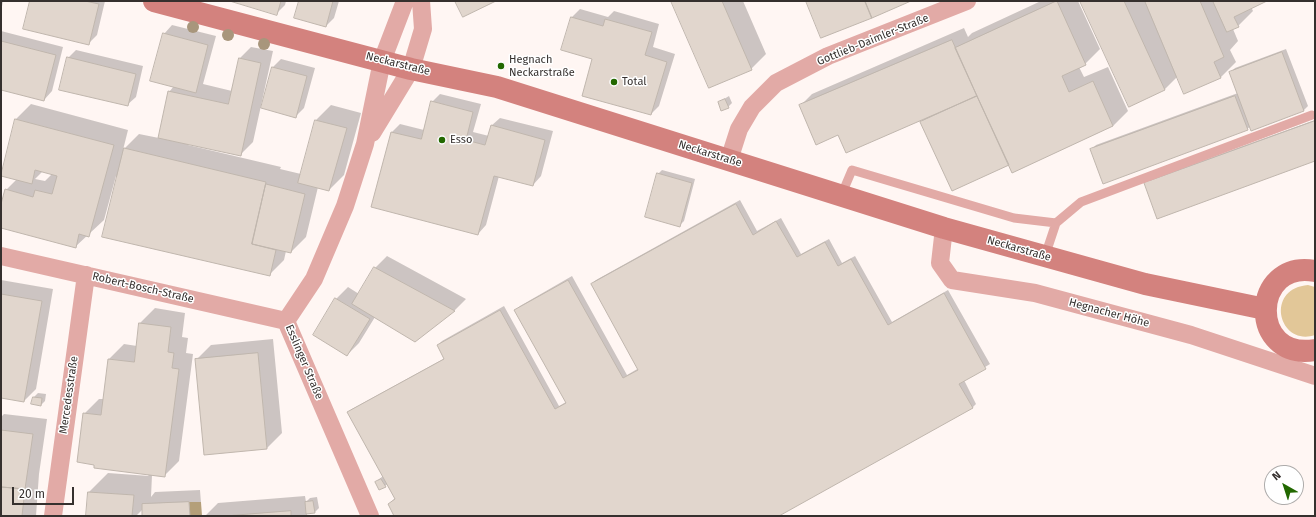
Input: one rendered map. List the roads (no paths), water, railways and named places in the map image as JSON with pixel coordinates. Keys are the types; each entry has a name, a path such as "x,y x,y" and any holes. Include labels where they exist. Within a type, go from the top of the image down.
{"main road":[{"name":"Neckarstraße","path":"154,1 382,61 497,87 944,228 1145,284 1265,309"},
{"path":"1315,271 1307,269 1292,272 1281,278 1268,294 1265,309 1265,319 1272,335 1286,346 1303,352 1315,350"}],"street":[{"name":"Esslinger Straße","path":"370,516 286,321 314,279 345,206 365,144 382,61 405,1"},
{"name":"Esslinger Straße","path":"365,144 412,68 423,29 421,1"},
{"name":"Gottlieb-Daimler-Straße","path":"729,160 739,129 752,108 776,83 828,56 957,3"},
{"name":"Hegnacher Höhe","path":"944,228 940,263 952,280 1035,293 1191,335 1315,376"},
{"name":"Robert-Bosch-Straße","path":"1,256 286,321"},
{"name":"Mercedesstraße","path":"53,516 86,275"}],"lane":[{"path":"1045,256 1056,223 1081,202 1312,115"},
{"path":"841,196 852,170 1014,218 1056,223"}],"place":[{"name":"Hegnach Neckarstraße","path":"501,66"},
{"name":"Total","path":"614,82"},
{"name":"Esso","path":"442,140"}]}
